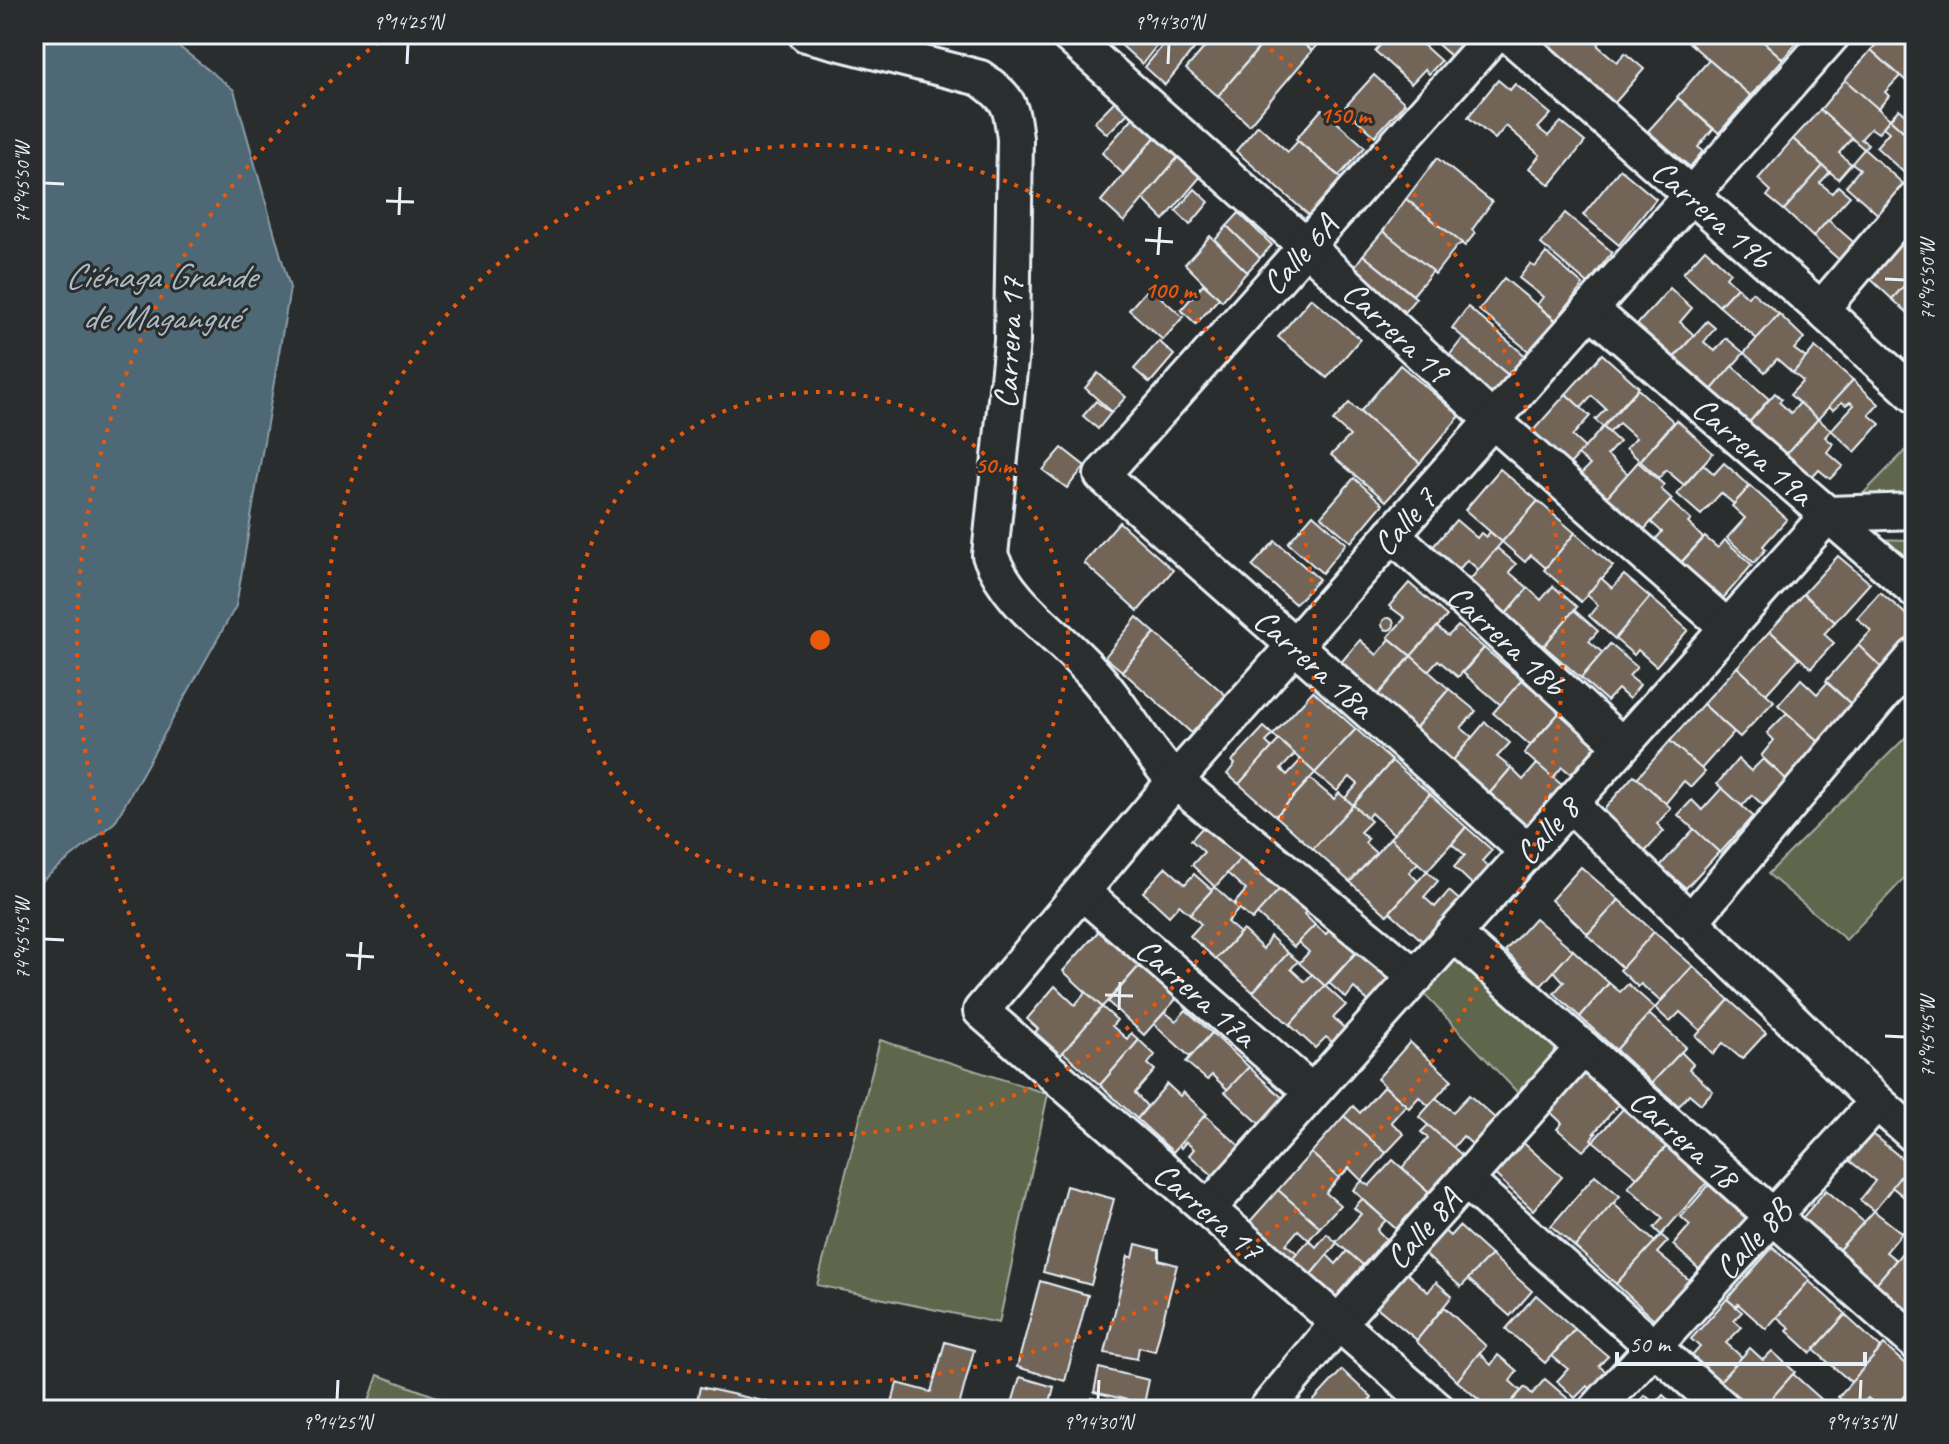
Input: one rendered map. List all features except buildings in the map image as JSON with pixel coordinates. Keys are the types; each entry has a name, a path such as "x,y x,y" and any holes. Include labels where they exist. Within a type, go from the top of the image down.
{"street":[{"name":"Carrera 17","path":"806,34 980,78 1002,94 1012,112 1015,139 1012,341 990,555 997,572 1024,607 1089,668 1149,751 1175,781"},
{"name":"Carrera 19","path":"1067,34 1306,246 1492,420 1728,628"},
{"name":"Calle 6A","path":"1102,475 1495,34"},
{"name":"Carrera 19b","path":"1508,34 1915,395"},
{"name":"Calle 7","path":"981,1011 1175,781 1833,34"},
{"path":"1821,309 1915,199"},
{"name":"Carrera 19a","path":"1590,309 1915,590"},
{"name":"Carrera 18a","path":"1102,475 1527,851"},
{"path":"1829,514 1915,511"},
{"name":"Calle 8","path":"1208,1209 1829,514"},
{"name":"Carrera 18b","path":"1392,534 1622,745"},
{"path":"1690,922 1915,656"},
{"path":"1175,781 1416,977"},
{"path":"1570,804 1915,1136"},
{"name":"Carrera 17a","path":"1082,892 1312,1092"},
{"name":"Carrera 18","path":"1454,934 1913,1336"},
{"name":"Carrera 17","path":"981,1011 1438,1410"},
{"name":"Calle 8A","path":"1266,1410 1338,1323 1583,1048"},
{"name":"Calle 8B","path":"1596,1410 1877,1102"},
{"path":"1466,1181 1725,1410"}],"green space":[{"path":"1909,447 1915,451 1915,506 1849,508"},
{"path":"1867,539 1915,540 1915,577"},
{"path":"1915,728 1915,867 1846,940 1768,874"},
{"path":"1458,953 1566,1045 1520,1095 1423,993"},
{"path":"880,1040 1048,1094 999,1323 817,1285"},
{"path":"378,1375 472,1410 366,1410"}],"water":[{"name":"Ciénaga Grande de Magangué","path":"34,34 163,34 234,90 290,288 236,606 115,822 34,887"}]}
